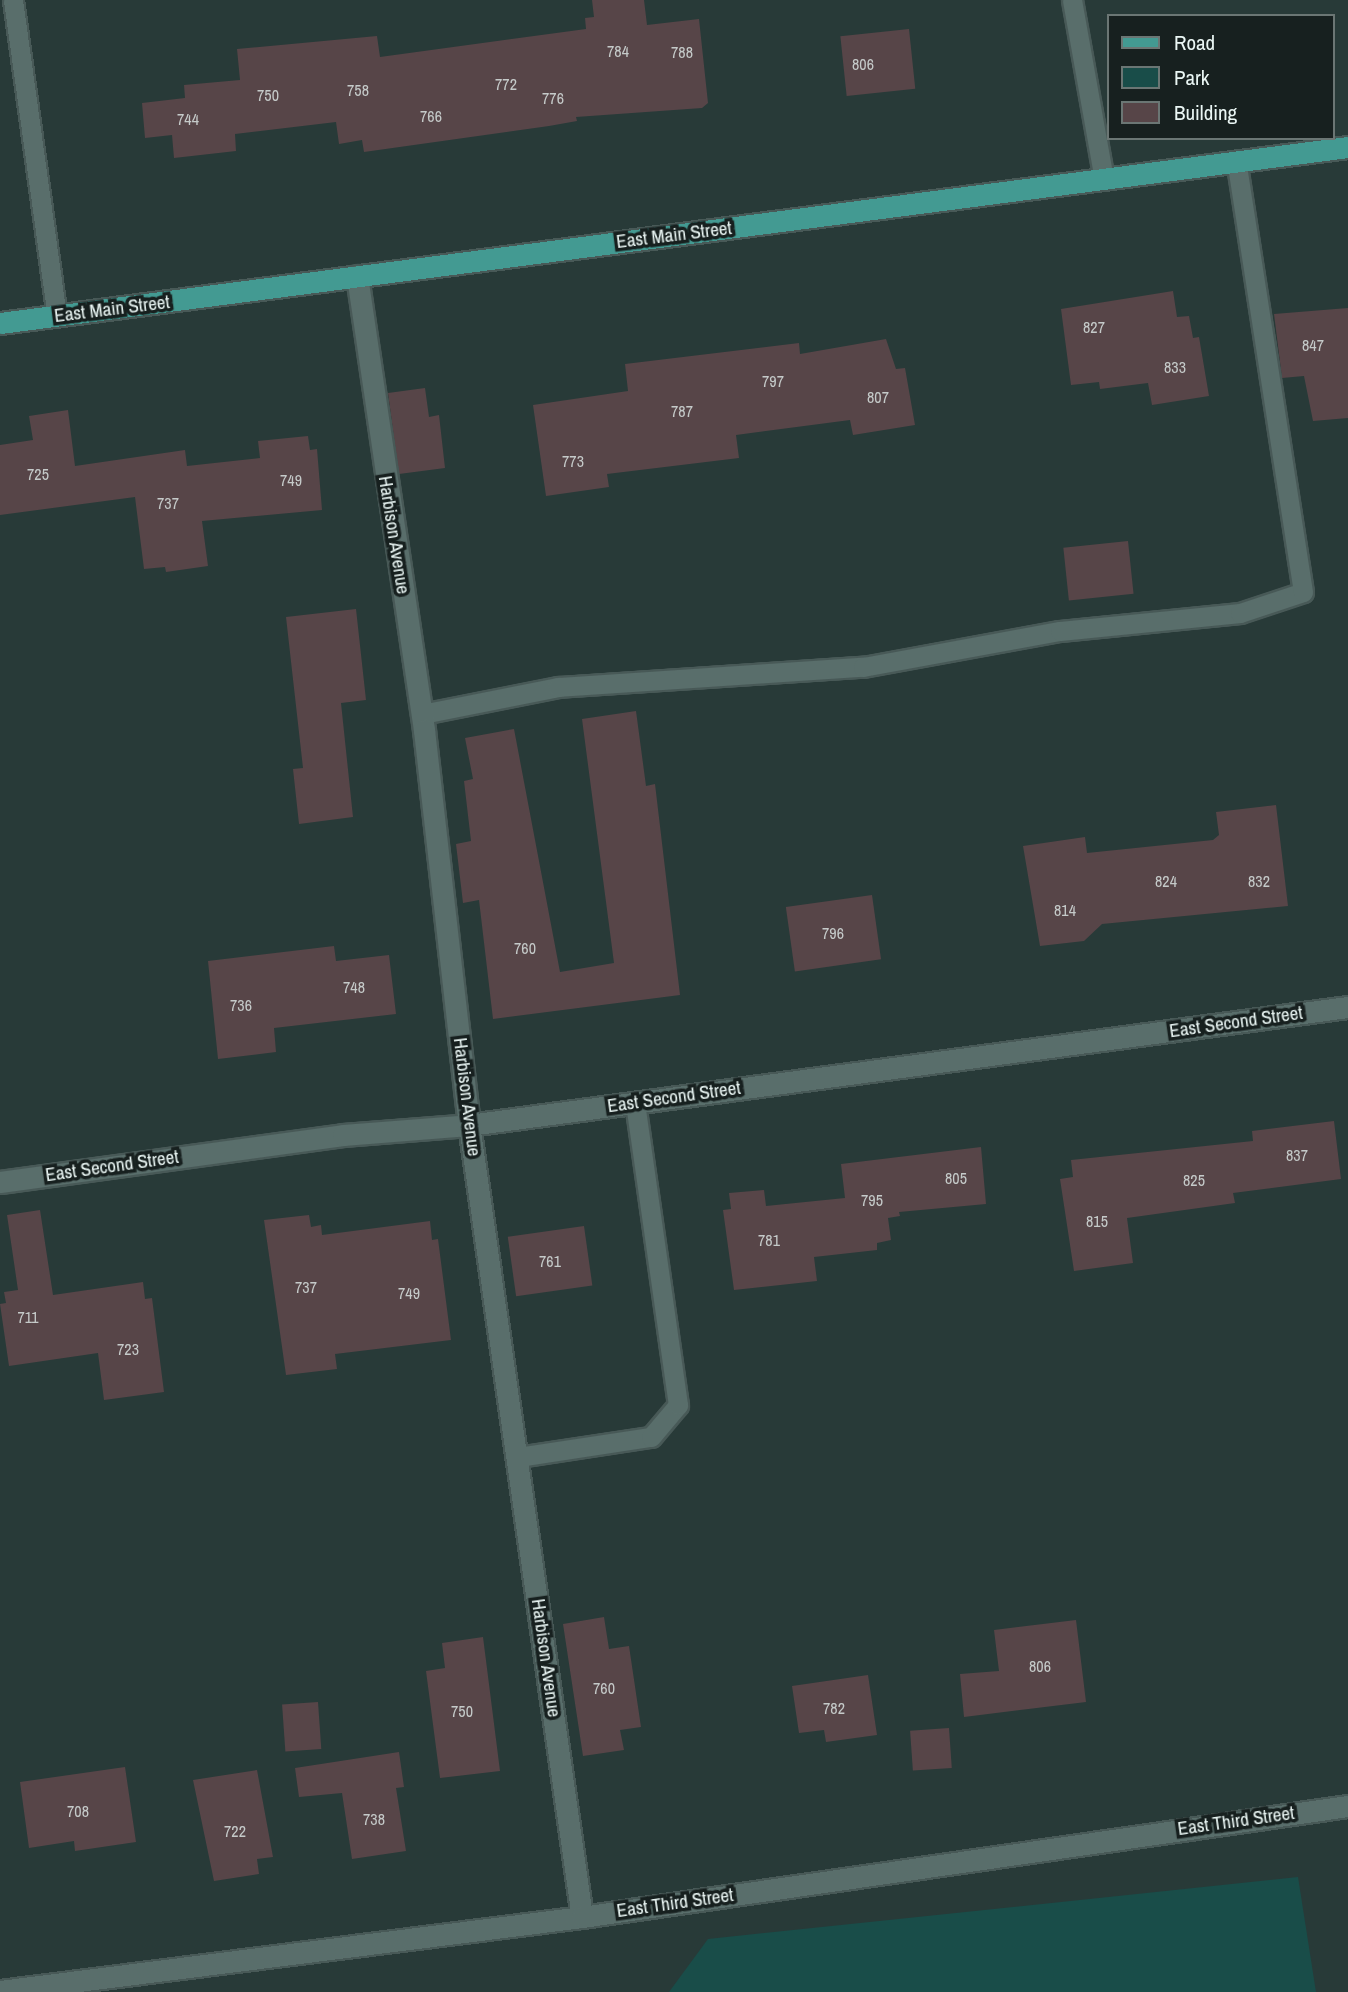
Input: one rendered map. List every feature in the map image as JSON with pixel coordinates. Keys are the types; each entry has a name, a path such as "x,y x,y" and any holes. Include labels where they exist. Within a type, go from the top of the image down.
{"main road":[{"name":"East Main Street","path":"0,323 1348,147"}],"street":[{"name":"Harbison Avenue","path":"358,276 422,714 469,1125 582,1917"},
{"name":"East Second Street","path":"0,1182 344,1135 469,1125 1348,1007"},
{"name":"East Third Street","path":"0,1991 582,1917 1348,1805"}],"lane":[{"path":"13,0 57,316"},
{"path":"1072,0 1104,178"},
{"path":"422,714 558,687 863,667 1060,631 1240,613 1303,592 1236,161"},
{"path":"518,1457 651,1437 678,1405 635,1102"}],"green space":[{"path":"1298,1877 1316,1992 669,1992 708,1939"}],"building":[{"path":"592,0 644,0 647,25 699,19 708,103 702,108 576,117 577,121 549,126 364,152 362,140 339,144 336,122 235,134 236,151 174,158 172,135 145,138 142,103 185,98 184,85 240,80 237,49 377,36 380,57 586,29 585,18 594,17"},
{"path":"909,29 915,89 847,96 840,36"},
{"path":"1173,291 1177,317 1189,316 1193,338 1199,337 1209,396 1152,405 1148,383 1100,389 1099,382 1071,385 1061,309"},
{"path":"1348,308 1348,418 1313,421 1304,376 1282,378 1274,314"},
{"path":"886,339 896,369 905,368 915,425 853,435 850,420 736,435 739,458 607,474 609,487 546,496 533,405 628,391 625,364 799,343 800,354"},
{"path":"425,388 429,417 439,415 445,468 399,474 388,393"},
{"path":"68,410 75,466 185,450 187,466 260,458 258,441 308,436 310,450 317,449 322,510 202,521 208,566 166,572 165,567 144,569 135,497 0,515 0,445 33,440 29,416"},
{"path":"1128,541 1134,594 1069,601 1063,548"},
{"path":"356,609 366,700 341,703 353,817 299,824 293,769 303,768 286,617"},
{"path":"636,711 646,786 655,784 680,995 493,1019 479,900 463,903 456,844 471,841 464,781 473,779 465,738 514,729 560,972 614,963 582,719"},
{"path":"1276,805 1288,906 1102,924 1084,941 1040,946 1023,846 1085,837 1087,853 1213,840 1219,835 1216,812"},
{"path":"872,895 881,959 795,971 786,907"},
{"path":"334,946 336,961 389,955 396,1014 274,1028 276,1052 218,1059 208,961"},
{"path":"1334,1121 1341,1179 1233,1193 1235,1203 1127,1218 1133,1263 1074,1271 1060,1179 1073,1177 1071,1160 1253,1141 1252,1131"},
{"path":"981,1147 986,1204 899,1212 900,1216 888,1218 891,1240 877,1243 877,1250 814,1257 817,1281 734,1290 723,1210 731,1209 729,1193 764,1190 766,1206 845,1198 841,1164"},
{"path":"40,1210 53,1295 143,1282 145,1299 152,1298 164,1392 104,1400 98,1353 9,1366 0,1304 6,1303 4,1292 18,1290 7,1215"},
{"path":"309,1215 311,1227 321,1225 322,1235 430,1221 432,1240 438,1239 451,1340 335,1354 337,1369 286,1375 264,1220"},
{"path":"584,1226 592,1285 516,1296 508,1237"},
{"path":"604,1617 609,1649 629,1646 641,1727 620,1730 624,1750 583,1756 563,1624"},
{"path":"1076,1620 1086,1702 964,1717 960,1674 999,1671 994,1630"},
{"path":"483,1637 500,1771 440,1778 426,1671 445,1668 442,1643"},
{"path":"868,1675 877,1735 826,1742 824,1730 799,1733 792,1686"},
{"path":"318,1702 321,1749 285,1751 282,1705"},
{"path":"949,1728 952,1768 913,1771 910,1731"},
{"path":"399,1752 404,1787 396,1788 406,1851 352,1859 342,1793 299,1797 295,1768"},
{"path":"125,1767 136,1842 75,1851 74,1841 29,1848 20,1782"},
{"path":"257,1770 273,1857 257,1859 259,1874 214,1881 193,1780"}]}
